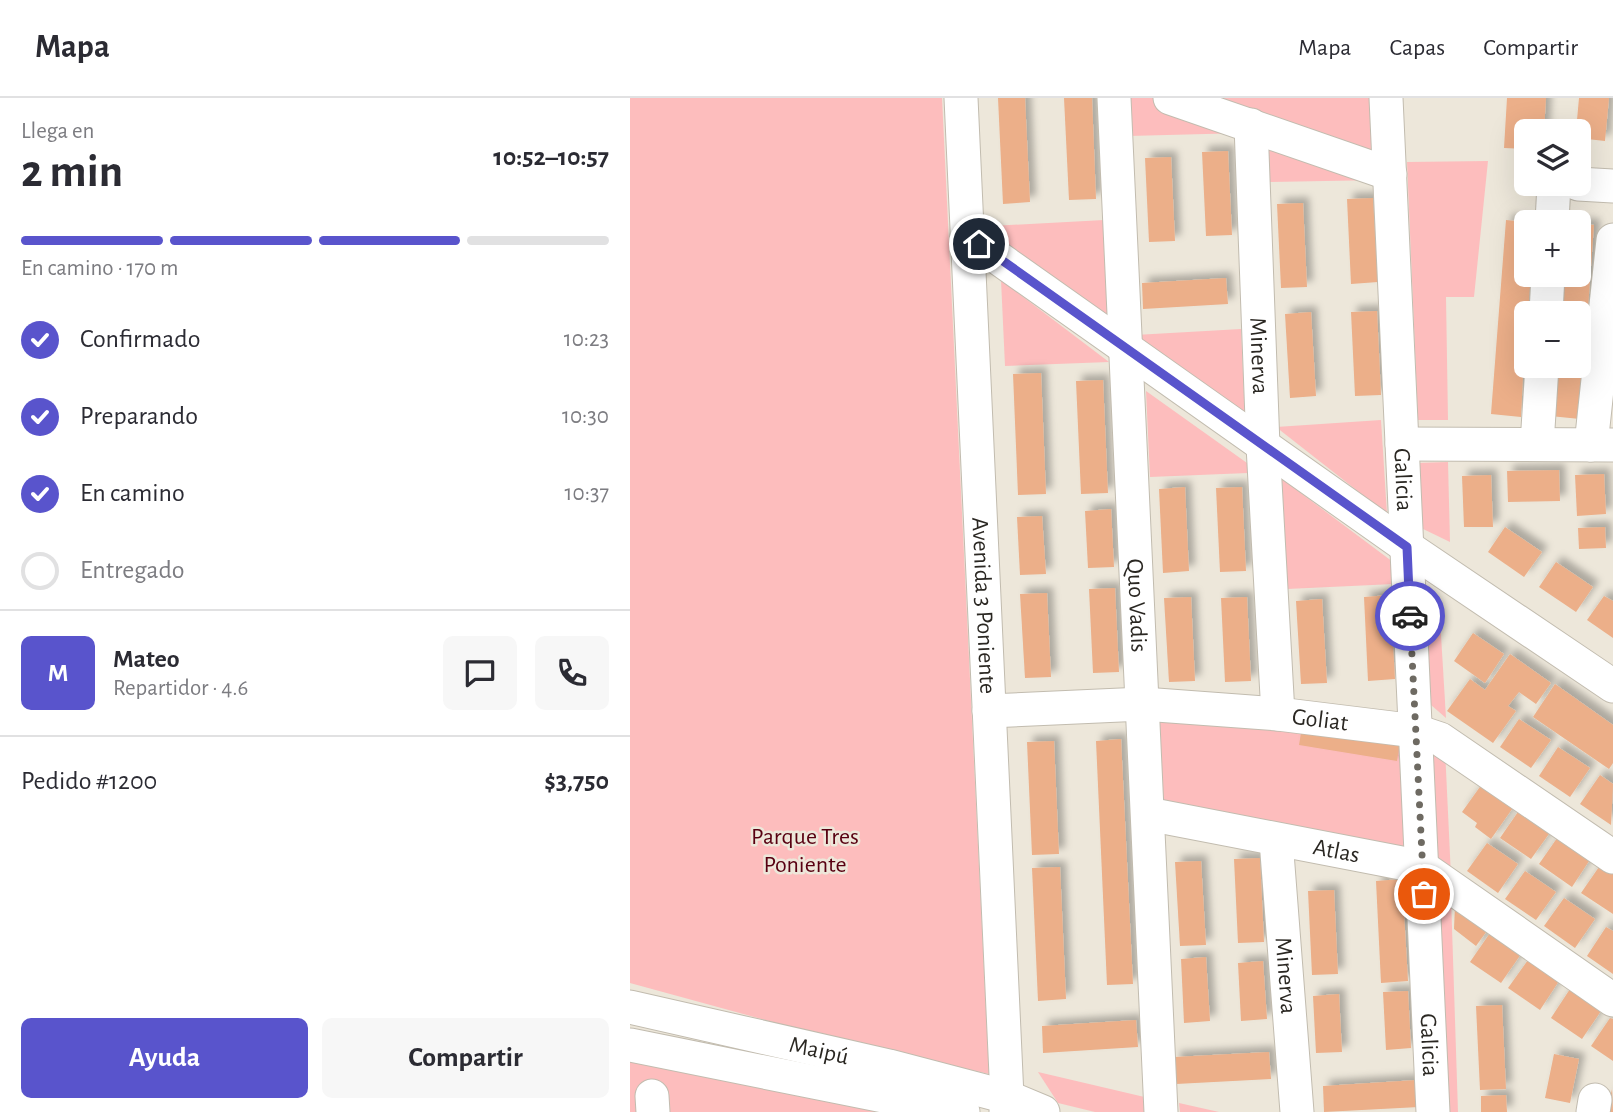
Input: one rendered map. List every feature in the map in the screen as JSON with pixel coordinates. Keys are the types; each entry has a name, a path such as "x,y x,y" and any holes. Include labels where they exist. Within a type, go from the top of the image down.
{"street":[{"name":"Avenida 3 Poniente","path":"961,98 1007,1104"},
{"name":"Quo Vadis","path":"1114,98 1161,1112"},
{"path":"1170,98 1390,174"},
{"name":"Galicia","path":"1386,98 1433,1112"},
{"name":"Minerva","path":"1251,125 1263,446 1278,714"},
{"path":"1591,185 1613,186"},
{"path":"967,236 1407,547 1613,686"},
{"path":"1402,444 1602,445 1613,240"},
{"path":"1537,444 1541,378"},
{"name":"Goliat","path":"989,711 1143,704 1278,714 1416,731 1440,739 1613,858"},
{"name":"Atlas","path":"1148,814 1422,867 1613,1000"},
{"name":"Minerva","path":"1276,840 1297,1112"},
{"name":"Maipú","path":"630,1007 889,1066 1007,1104 1043,1112"},
{"name":"Maipú","path":"630,1045 964,1112 1007,1104"}],"green space":[{"name":"Parque Tres Poniente","path":"630,98 942,98 989,1074 831,1038 630,983"},
{"path":"1126,98 1154,98 1245,133 1128,136"},
{"path":"1196,98 1384,98 1387,161"},
{"path":"1261,135 1381,180 1265,182"},
{"path":"1488,161 1474,297 1446,297 1448,420 1418,420 1407,162"},
{"path":"1104,220 1109,329 992,243 991,226"},
{"path":"1001,280 1109,362 1005,366"},
{"path":"1241,329 1245,419 1135,335"},
{"path":"1146,391 1247,463 1248,473 1150,477"},
{"path":"1381,420 1387,514 1276,427"},
{"path":"1448,462 1450,542 1419,527 1417,463"},
{"path":"1282,479 1393,562 1394,584 1287,589"},
{"path":"1417,584 1439,602 1446,718 1423,698"},
{"path":"1154,715 1408,738 1418,849 1160,809"},
{"path":"1428,741 1445,749 1451,876 1436,863"},
{"path":"1437,888 1451,897 1458,1112 1440,1112"},
{"path":"630,1054 902,1112 630,1112"},
{"path":"1038,1072 1153,1099 1153,1112 1095,1112 1058,1103"},
{"path":"1179,1103 1219,1112 1180,1112"}],"building":[{"path":"998,98 1025,98 1030,202 1003,204"},
{"path":"1064,98 1092,98 1096,199 1069,200"},
{"path":"1507,98 1546,98 1545,119 1514,119 1514,148 1504,148"},
{"path":"1579,98 1609,98 1605,141 1591,139 1591,119 1577,119"},
{"path":"1228,151 1232,235 1206,236 1202,152"},
{"path":"1171,157 1175,241 1149,242 1145,158"},
{"path":"1373,198 1378,282 1351,284 1347,199"},
{"path":"1303,203 1307,287 1281,288 1277,204"},
{"path":"1506,220 1514,221 1514,287 1530,287 1529,301 1514,301 1514,378 1523,378 1521,417 1491,414"},
{"path":"1591,225 1594,225 1591,267"},
{"path":"1226,278 1228,304 1143,309 1142,283"},
{"path":"1560,287 1590,287 1589,301 1559,301"},
{"path":"1377,311 1381,395 1355,396 1351,312"},
{"path":"1311,312 1316,396 1290,398 1285,314"},
{"path":"1041,373 1046,494 1018,495 1013,374"},
{"path":"1553,378 1583,378 1580,419 1550,416"},
{"path":"1103,380 1108,493 1081,494 1076,381"},
{"path":"1559,470 1560,501 1508,502 1507,471"},
{"path":"1604,474 1606,514 1577,516 1575,475"},
{"path":"1491,475 1493,527 1464,527 1462,476"},
{"path":"1185,487 1189,571 1163,573 1159,489"},
{"path":"1242,487 1246,571 1220,572 1216,488"},
{"path":"1111,509 1114,567 1088,568 1085,511"},
{"path":"1042,516 1046,574 1020,575 1017,517"},
{"path":"1505,527 1542,552 1524,577 1488,552"},
{"path":"1605,527 1606,548 1579,549 1578,528"},
{"path":"1556,562 1593,587 1576,612 1539,587"},
{"path":"1115,588 1119,672 1093,673 1089,589"},
{"path":"1047,593 1051,677 1025,678 1020,594"},
{"path":"1390,595 1395,679 1368,681 1364,597"},
{"path":"1604,596 1613,601 1613,638 1587,620"},
{"path":"1191,597 1195,681 1169,682 1164,598"},
{"path":"1247,597 1251,681 1225,682 1221,598"},
{"path":"1322,599 1327,683 1301,684 1296,601"},
{"path":"1473,633 1504,654 1485,683 1454,661"},
{"path":"1510,654 1551,683 1536,704 1519,692 1508,706 1516,711 1493,743 1447,711 1470,679 1485,690"},
{"path":"1555,684 1613,725 1613,763 1609,769 1533,717"},
{"path":"1519,719 1551,740 1531,768 1500,747"},
{"path":"1302,727 1400,742 1397,761 1299,745"},
{"path":"1121,739 1133,984 1107,985 1096,741"},
{"path":"1054,741 1059,854 1032,855 1027,742"},
{"path":"1558,747 1590,768 1570,797 1539,776"},
{"path":"1600,775 1613,784 1611,825 1580,804"},
{"path":"1482,784 1517,802 1491,839 1475,827 1477,823 1462,812"},
{"path":"1520,809 1551,831 1531,859 1500,838"},
{"path":"1562,831 1591,858 1572,887 1539,864"},
{"path":"1487,843 1518,864 1498,893 1467,871"},
{"path":"1260,858 1264,942 1238,943 1234,859"},
{"path":"1201,861 1206,945 1180,946 1175,862"},
{"path":"1601,864 1613,872 1613,914 1581,893"},
{"path":"1060,867 1066,999 1038,1001 1032,868"},
{"path":"1525,871 1556,892 1536,920 1505,899"},
{"path":"1402,879 1408,981 1381,983 1376,881"},
{"path":"1334,890 1338,974 1312,975 1308,891"},
{"path":"1564,898 1595,919 1575,948 1544,926"},
{"path":"1455,905 1489,928 1476,946 1454,929"},
{"path":"1606,927 1613,931 1613,974 1587,956"},
{"path":"1490,933 1521,954 1501,983 1470,962"},
{"path":"1206,957 1210,1021 1184,1023 1181,959"},
{"path":"1528,960 1559,981 1540,1010 1508,988"},
{"path":"1263,961 1267,1019 1241,1021 1238,963"},
{"path":"1570,989 1601,1011 1582,1039 1551,1018"},
{"path":"1408,991 1411,1048 1386,1050 1383,992"},
{"path":"1339,994 1342,1052 1316,1053 1313,996"},
{"path":"1502,1005 1506,1089 1480,1090 1476,1006"},
{"path":"1610,1018 1613,1019 1613,1061 1591,1046"},
{"path":"1136,1020 1138,1047 1043,1053 1042,1026"},
{"path":"1269,1052 1271,1079 1176,1084 1174,1057"},
{"path":"1554,1054 1579,1059 1570,1103 1545,1098"},
{"path":"1417,1080 1419,1107 1324,1112 1323,1086"},
{"path":"1612,1089 1613,1112 1607,1112"},
{"path":"1506,1095 1507,1112 1481,1112 1481,1096"}],"way so far":[{"path":"1410,616 1424,894"}],"route":[{"path":"979,244 1407,547 1410,616"}]}
